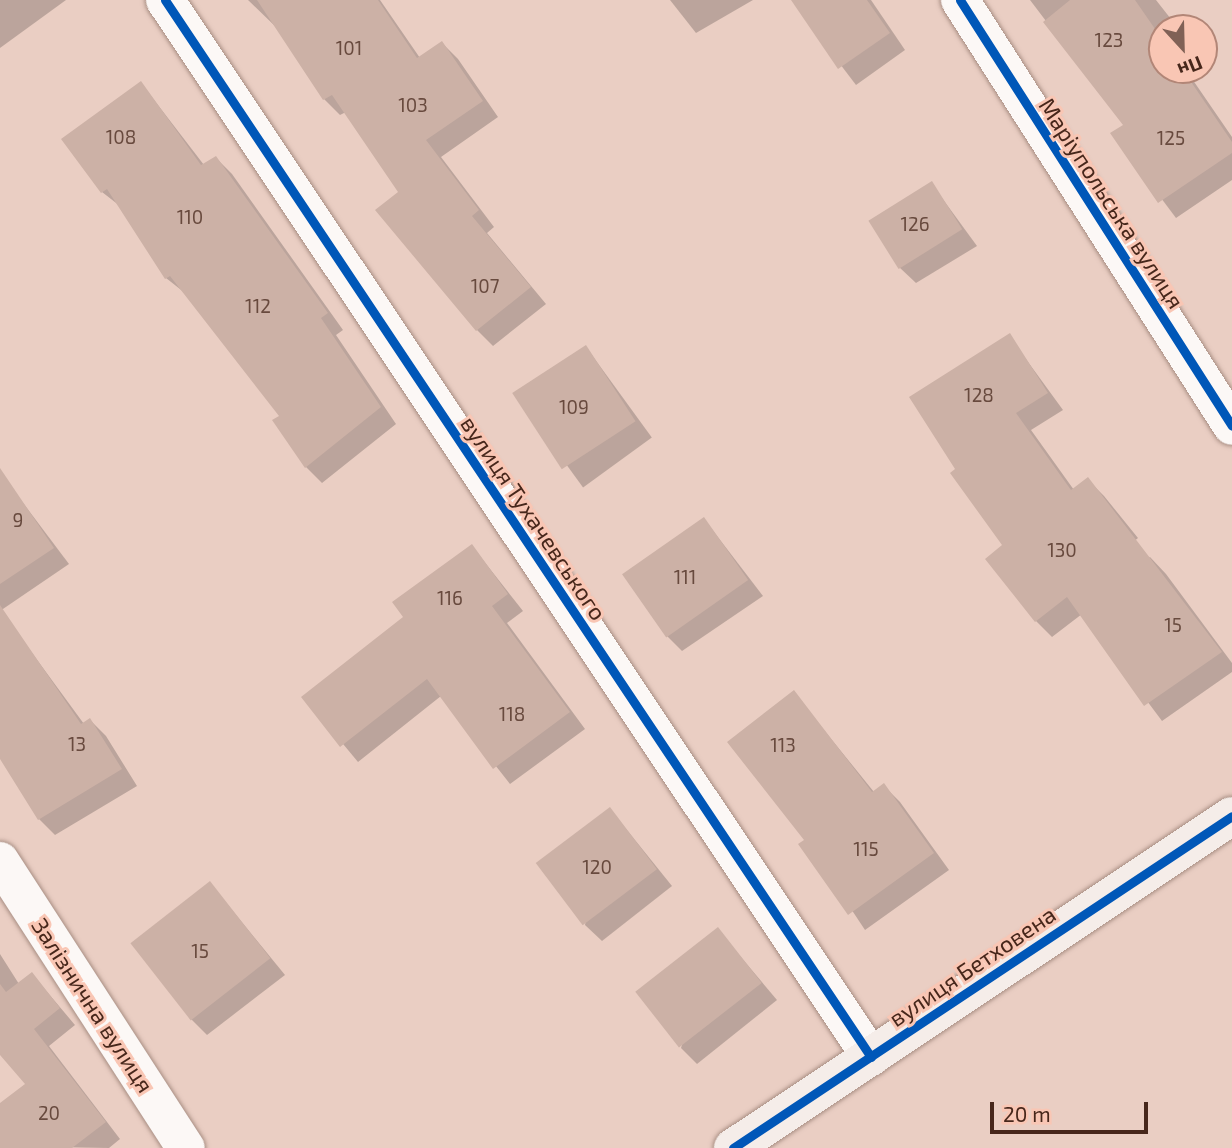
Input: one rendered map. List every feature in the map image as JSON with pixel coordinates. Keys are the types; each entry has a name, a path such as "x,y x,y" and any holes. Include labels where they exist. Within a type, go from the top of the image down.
{"street":[{"name":"вулиця Тухачевського","path":"165,0 871,1056"},
{"name":"Маріупольська вулиця","path":"960,0 1232,426"},
{"name":"вулиця Бетховена","path":"733,1148 1232,817"},
{"name":"Залізнична вулиця","path":"0,861 186,1148"}],"building":[{"path":"257,0 378,0 417,58 442,41 483,101 426,140 479,210 472,216 531,287 476,331 375,210 398,192 332,95 323,100"},
{"path":"791,0 867,0 890,33 838,69"},
{"path":"1070,0 1135,0 1148,19 1148,84 1193,84 1232,142 1232,153 1158,203 1110,133 1123,125 1043,22"},
{"path":"141,81 201,165 216,156 328,313 321,318 381,407 305,468 272,420 279,416 170,276 165,279 107,189 101,193 61,139"},
{"path":"932,181 962,229 899,269 868,221"},
{"path":"1010,333 1048,393 1016,413 1071,490 1088,477 1222,652 1144,706 1067,597 1035,622 985,559 1002,545 950,473 955,469 909,397"},
{"path":"586,345 636,421 562,469 512,393"},
{"path":"0,468 54,548 0,584"},
{"path":"704,517 748,580 666,637 622,574"},
{"path":"472,544 508,594 492,606 570,712 493,769 427,679 340,747 301,697 403,617 392,602"},
{"path":"0,605 81,724 90,718 122,769 38,820 0,759"},
{"path":"794,690 872,792 884,783 934,853 848,915 798,844 804,840 727,742"},
{"path":"610,807 657,869 583,925 536,863"},
{"path":"210,881 270,958 191,1020 130,943"},
{"path":"718,927 762,983 679,1048 635,992"},
{"path":"32,972 60,1008 34,1029 106,1122 72,1148 0,1148 0,1103 25,1084 0,1055 0,984 6,992"}],"cycle path":[{"path":"165,0 871,1057"},
{"path":"960,0 1232,426"},
{"path":"733,1148 1232,816"}]}
